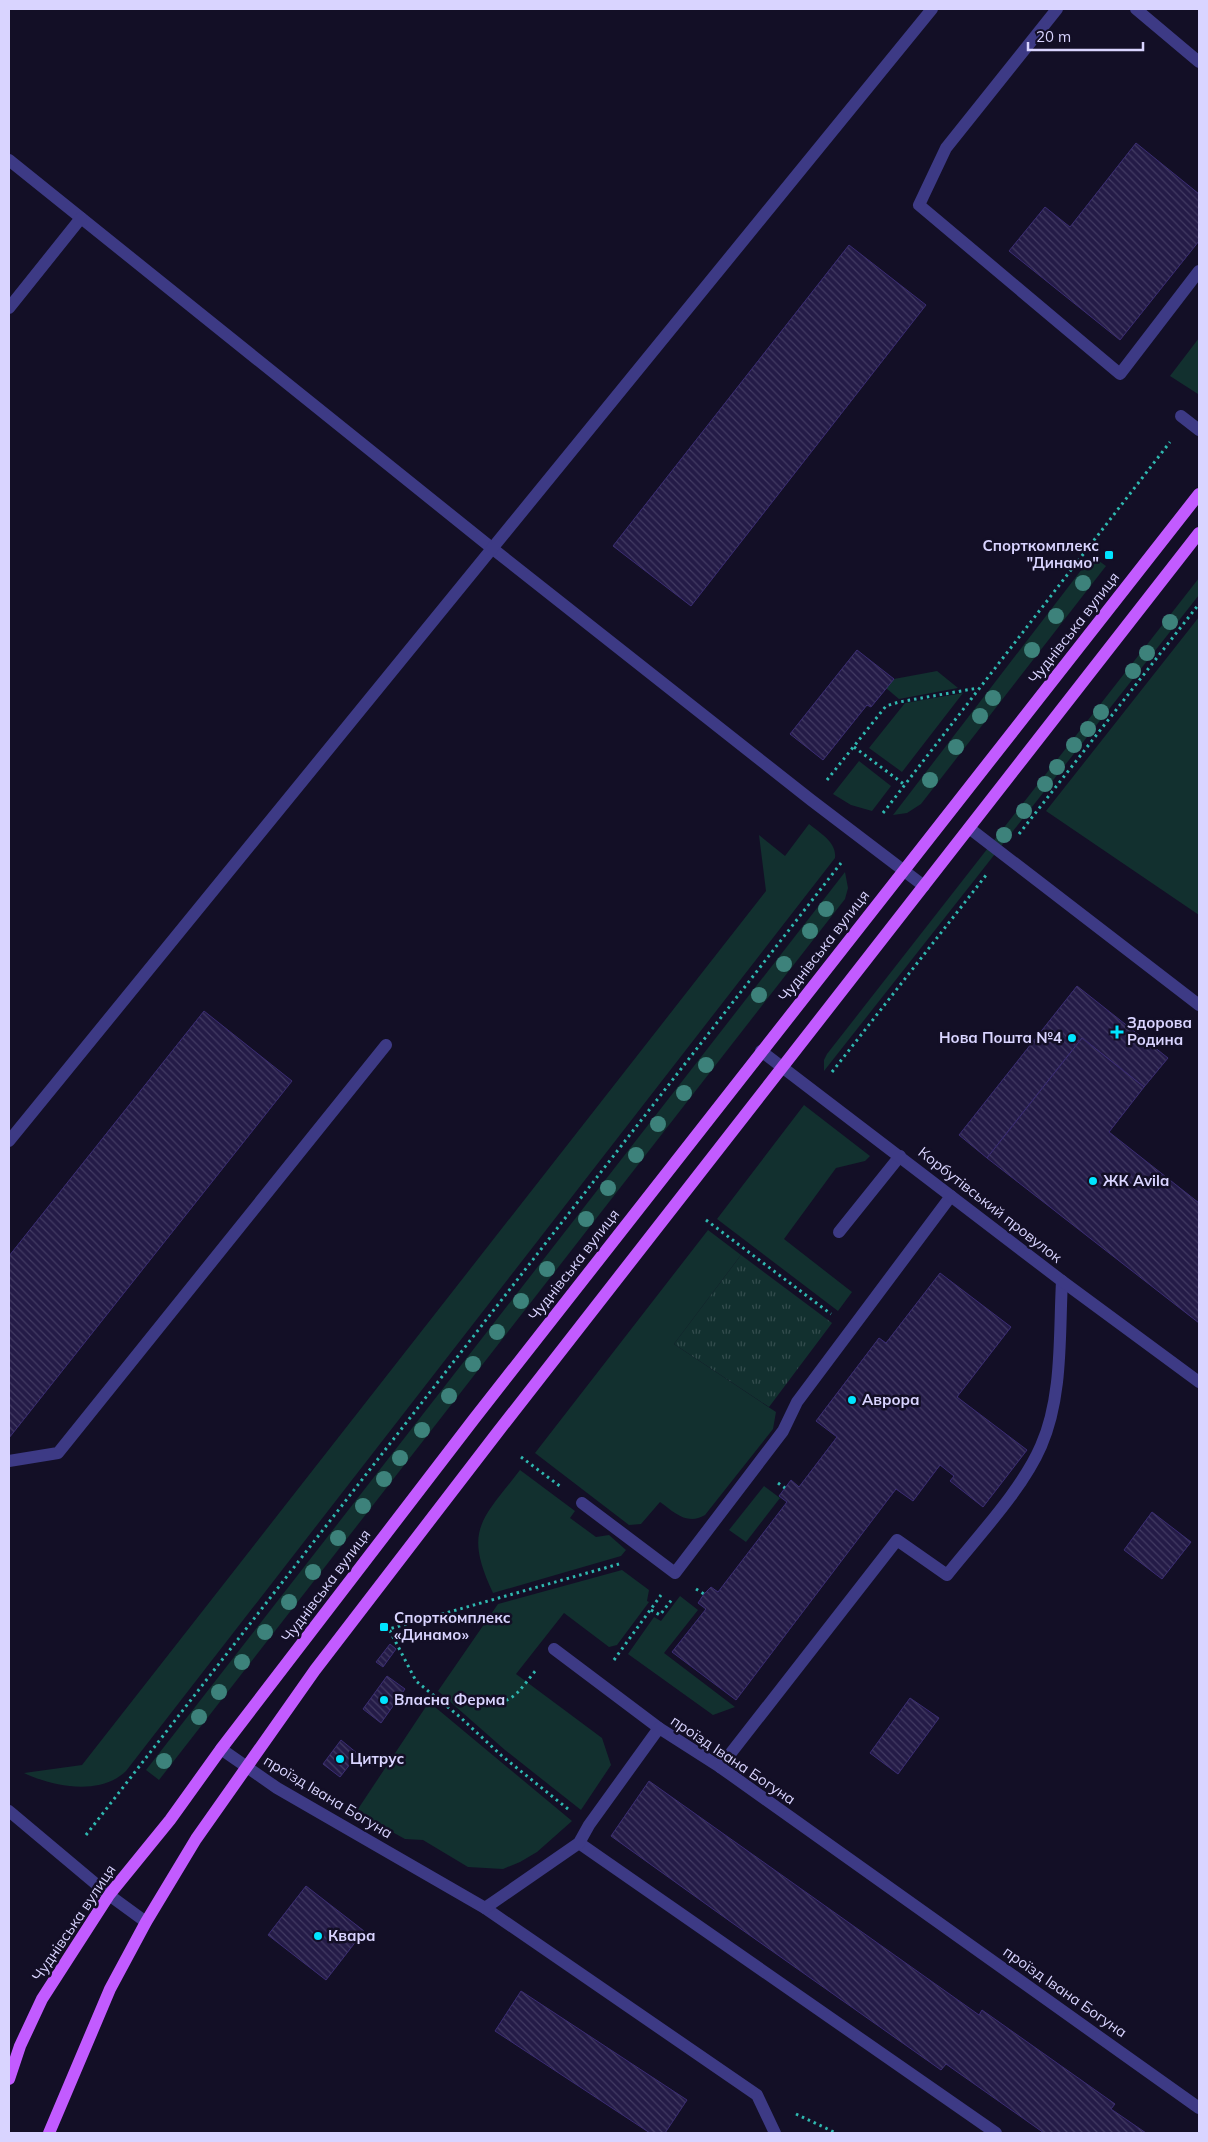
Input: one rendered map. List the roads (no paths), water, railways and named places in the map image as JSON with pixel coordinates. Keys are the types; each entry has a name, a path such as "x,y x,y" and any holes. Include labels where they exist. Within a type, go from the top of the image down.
{"main road":[{"name":"Чуднівська вулиця","path":"9,2079 20,2046 42,1999 109,1895 170,1820 221,1749 480,1411 1199,494"},
{"path":"49,2133 110,1989 146,1922 196,1839 321,1662 1199,533"}],"street":[{"path":"9,1141 932,9"},
{"path":"1057,9 946,148 919,204 1120,374 1199,271"},
{"path":"1136,9 1199,62"},
{"path":"9,160 493,549 811,800 924,886"},
{"path":"9,308 81,218"},
{"path":"1184,418 1199,430"},
{"path":"969,828 1199,1005"},
{"path":"9,1461 58,1453 386,1045"},
{"name":"Корбутівський провулок","path":"761,1051 1062,1281 1199,1382"},
{"path":"839,1232 900,1156"},
{"path":"582,1502 676,1573 783,1431 797,1402 951,1196"},
{"path":"720,1767 897,1540 948,1576 1020,1483 1041,1446 1051,1413 1057,1375 1062,1281"},
{"path":"554,1649 659,1728"},
{"name":"проїзд Івана Богуна","path":"221,1749 247,1768 486,1908 579,1842 589,1824 659,1728 720,1767 1199,2108"},
{"path":"9,1811 109,1895 146,1922"},
{"path":"579,1842 996,2133"},
{"path":"486,1908 756,2094 775,2133"}],"place":[{"name":"Спорткомплекс \"Динамо\"","path":"1109,555"},
{"name":"Здорова Родина","path":"1117,1032"},
{"name":"Нова Пошта №4","path":"1072,1038"},
{"name":"ЖК Avila","path":"1093,1181"},
{"name":"Аврора","path":"852,1400"},
{"name":"Спорткомплекс «Динамо»","path":"384,1627"},
{"name":"Власна Ферма","path":"384,1700"},
{"name":"Цитрус","path":"340,1759"},
{"name":"Квара","path":"318,1936"}]}
